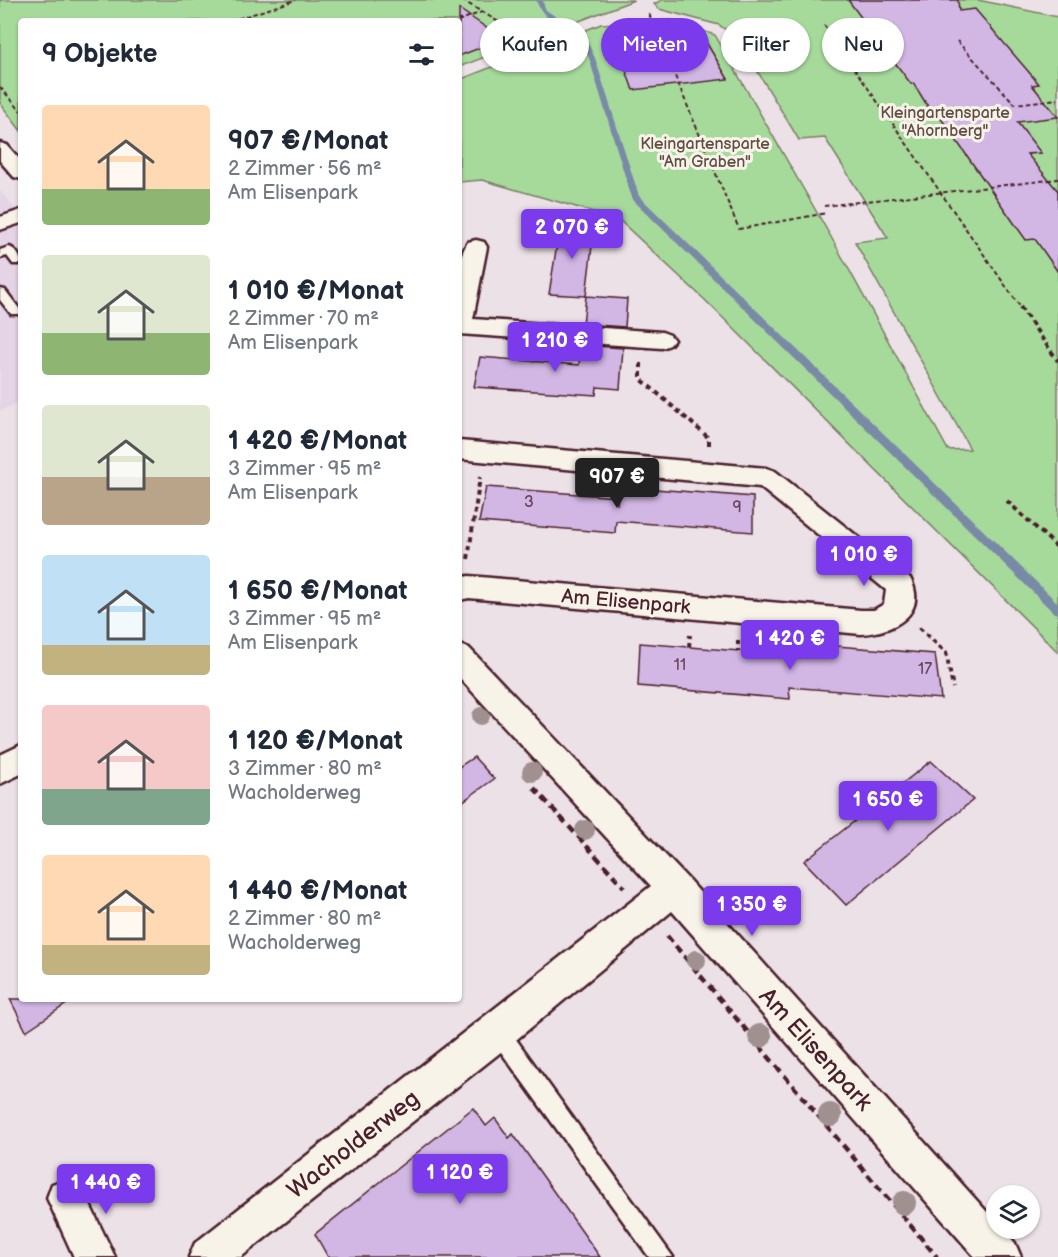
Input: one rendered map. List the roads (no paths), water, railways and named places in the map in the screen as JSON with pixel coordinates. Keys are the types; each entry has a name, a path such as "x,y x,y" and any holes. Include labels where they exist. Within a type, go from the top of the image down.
{"street":[{"path":"0,149 18,170"},
{"path":"0,224 18,217"},
{"path":"462,316 476,247"},
{"path":"462,326 651,339"},
{"name":"Am Elisenpark","path":"462,588 861,622 878,621 898,610 900,586 766,478 471,452"},
{"name":"Am Elisenpark","path":"462,660 675,889 1000,1257"},
{"path":"0,770 18,761"},
{"name":"Wacholderweg","path":"209,1257 498,1031 645,910 675,889"},
{"path":"66,1198 95,1257"}],"lane":[{"path":"0,254 9,251 17,261"},
{"path":"1,293 15,311"},
{"path":"498,1031 662,1257"}],"waterway":[{"path":"539,0 543,11 554,18"},
{"path":"589,52 635,197 1058,610"}],"park label":[{"name":"Kleingartensparte \"Ahornberg\"","path":"945,121"},
{"name":"Kleingartensparte \"Am Graben\"","path":"705,152"}]}
